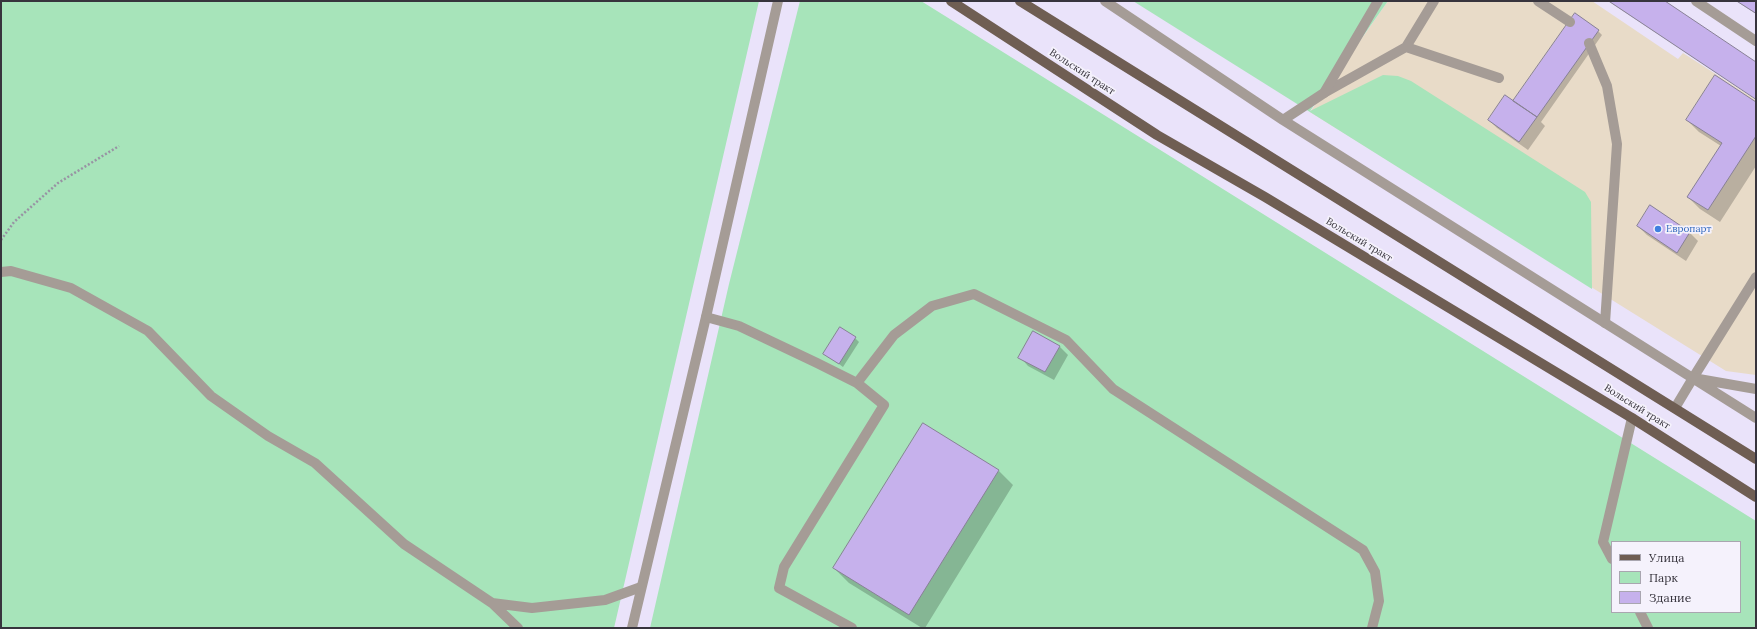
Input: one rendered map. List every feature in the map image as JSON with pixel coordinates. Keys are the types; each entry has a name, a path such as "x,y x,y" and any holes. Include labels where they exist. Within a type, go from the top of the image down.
{"main road":[{"name":"Вольский тракт","path":"951,1 1157,135 1265,197 1632,418 1756,497"},
{"name":"Вольский тракт","path":"1020,1 1756,459"}],"street":[{"path":"632,628 706,317 778,1"},
{"path":"1105,1 1282,120 1756,418"},
{"path":"1324,93 1378,1"},
{"path":"1282,120 1324,93 1406,47 1434,1"},
{"path":"1538,1 1570,22"},
{"path":"1696,1 1756,41"},
{"path":"1589,43 1607,86 1617,144 1605,323"},
{"path":"1406,47 1499,78"},
{"path":"1,272 11,271 71,288 148,330 211,396 268,436 315,463 404,544 492,603 518,628"},
{"path":"1675,408 1756,277"},
{"path":"857,383 894,335 932,306 974,294 1066,340 1113,388 1363,550 1374,572 1379,601 1372,628"},
{"path":"706,317 739,326 857,383 884,405 784,567 780,588 852,628"},
{"path":"1693,378 1756,389"},
{"path":"1611,556 1603,542 1632,418"},
{"path":"492,603 532,608 598,601 605,600 641,587"},
{"path":"1640,613 1648,628"}],"path":[{"path":"1,240 14,222 58,183 119,146"}],"shaded area":[{"path":"1388,1 1592,1 1678,59 1683,53 1756,100 1756,375 1726,371 1310,112"}],"green space":[{"path":"1,1 759,1 614,628 1,628"},
{"path":"800,1 921,1 1756,521 1756,628 650,628 729,284"},
{"path":"1133,1 1388,1 1310,111 1383,75 1398,76 1411,81 1585,192 1591,202 1592,289"}],"building":[{"path":"1609,1 1665,1 1756,62 1756,99"},
{"path":"1737,1 1756,1 1756,13"},
{"path":"1575,13 1599,30 1537,117 1513,101"},
{"path":"1715,75 1756,102 1756,136 1708,210 1687,197 1722,143 1686,120"},
{"path":"1505,95 1537,117 1519,142 1488,120"},
{"path":"1650,205 1690,232 1677,253 1637,226"},
{"path":"840,327 856,337 839,364 823,354"},
{"path":"1033,331 1060,346 1045,372 1018,358"},
{"path":"923,423 999,470 909,615 833,568"}],"place":[{"name":"Европарт","path":"1658,229"}]}
